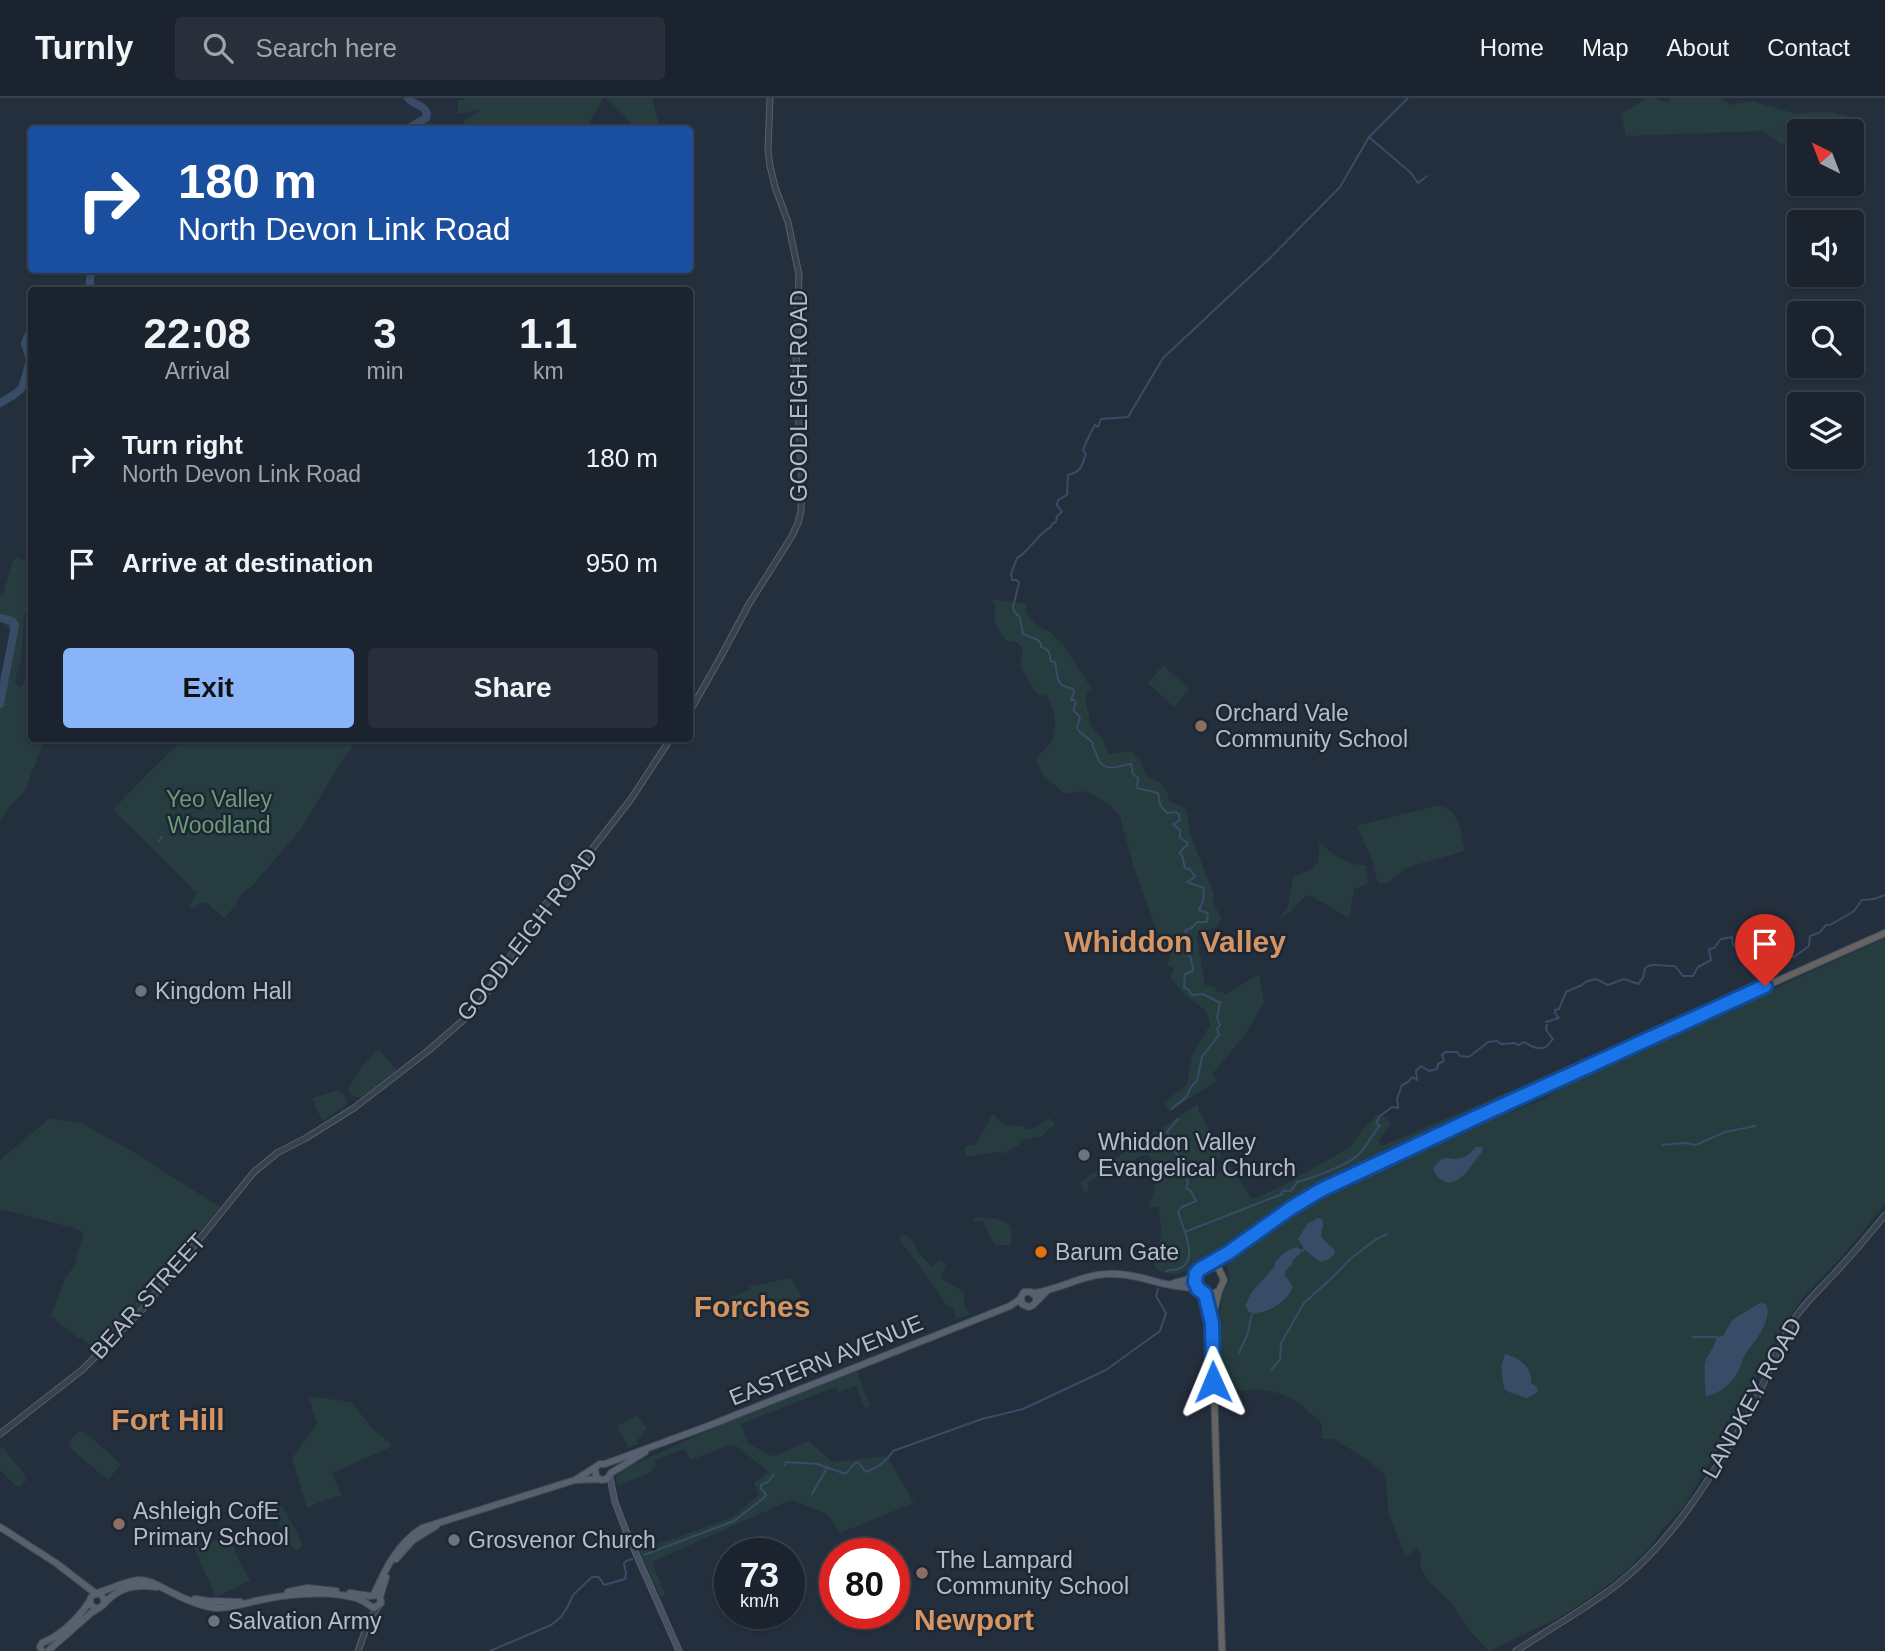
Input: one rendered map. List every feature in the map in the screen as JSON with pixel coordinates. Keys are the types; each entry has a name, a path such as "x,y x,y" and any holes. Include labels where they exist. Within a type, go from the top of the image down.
{"highway":[{"path":"1219,1291 1205,1294 1198,1289 1195,1282 1196,1273 1291,1208 1358,1172 1885,933"},
{"path":"1212,1323 1219,1291 1224,1284 1222,1265 1228,1253"},
{"path":"1209,1265 1222,1272"},
{"path":"1205,1294 1212,1323 1222,1651"}],"main road":[{"path":"1047,1291 1033,1306 1029,1307 1022,1302 1024,1292 1047,1291 1106,1273 1198,1289"},
{"path":"1162,1283 1182,1282 1196,1273"},
{"path":"1034,1293 1036,1301"},
{"name":"EASTERN AVENUE","path":"605,1464 1022,1302"},
{"name":"EASTERN AVENUE","path":"611,1475 655,1446"},
{"path":"42,1651 40,1645 58,1636 83,1611 91,1596 137,1580 151,1582 181,1596 208,1601 252,1601 312,1594 335,1594 373,1600 398,1548 414,1536 451,1520 575,1480 600,1464 605,1464 610,1467 611,1490 626,1531 680,1651"},
{"path":"595,1468 595,1474 611,1490"},
{"path":"575,1480 600,1480 611,1475"},
{"path":"0,1527 103,1597 101,1606"},
{"path":"80,1582 93,1607 101,1606"},
{"path":"49,1651 112,1595 127,1587 141,1585 162,1588"},
{"path":"46,1642 50,1646 49,1651"}],"street":[{"name":"GOODLEIGH ROAD","path":"693,706 749,604 792,536 801,511 796,370 799,275 788,222 770,166 770,98"},
{"name":"GOODLEIGH ROAD","path":"226,1206 254,1172 277,1153 354,1108 468,1016 482,1000 541,909 565,884 631,799 668,742"},
{"name":"BEAR STREET","path":"0,1434 74,1377 128,1325 226,1206"},
{"name":"LANDKEY ROAD","path":"1516,1651 1614,1587 1676,1524 1711,1476 1746,1417 1797,1315 1885,1215"},
{"path":"358,1651 370,1618 373,1600"}],"green space":[{"path":"467,98 604,98 587,126 465,126 463,122 481,109 458,114 458,101"},
{"path":"605,98 652,98 659,126 632,126"},
{"path":"1647,98 1667,103 1671,98 1721,98 1730,105 1752,101 1793,113 1832,112 1852,119 1787,119 1787,144 1782,145 1763,131 1626,136 1621,114"},
{"path":"18,558 28,563 28,609 24,614 21,658 15,682 19,688 28,678 28,742 44,742 24,792 8,808 0,821 0,677 11,631 0,621 0,596 3,594 13,560"},
{"path":"992,599 1027,604 1025,612 1039,627 1049,631 1063,644 1091,688 1086,697 1090,725 1103,739 1109,754 1131,751 1141,762 1145,774 1165,788 1170,801 1187,810 1190,834 1221,918 1218,926 1199,934 1197,938 1205,985 1215,987 1217,991 1226,994 1259,974 1264,1003 1244,1036 1213,1073 1216,1081 1169,1112 1164,1103 1187,1084 1192,1055 1210,1025 1209,1019 1204,1010 1170,979 1174,968 1167,966 1171,953 1164,950 1134,869 1120,816 1097,797 1086,792 1065,794 1043,775 1036,762 1054,733 1052,707 1047,696 1037,694 1020,667 1023,648 1016,642 1007,641 998,629"},
{"path":"1163,665 1189,689 1174,707 1148,683"},
{"name":"Yeo Valley Woodland","path":"181,742 356,742 301,829 253,885 239,897 237,904 224,918 206,902 194,909 189,908 197,893 113,810"},
{"path":"1435,806 1450,810 1458,821 1465,851 1408,867 1389,882 1378,883 1357,826"},
{"path":"1319,842 1346,861 1365,865 1369,883 1354,889 1349,918 1309,895 1284,917 1279,918 1288,907 1293,877 1312,869 1319,861"},
{"path":"1885,938 1885,1204 1787,1320 1743,1404 1745,1409 1740,1421 1715,1454 1684,1506 1651,1546 1624,1573 1584,1602 1560,1617 1489,1651 1470,1631 1452,1604 1427,1580 1420,1565 1421,1554 1417,1547 1406,1557 1389,1515 1385,1475 1369,1461 1334,1439 1323,1439 1321,1422 1282,1394 1254,1390 1217,1395 1219,1319 1223,1292 1229,1283 1227,1264 1273,1227 1322,1197 1371,1172 1539,1101 1595,1070"},
{"path":"378,1049 397,1070 362,1097 356,1097 350,1093 349,1087 362,1066"},
{"path":"1581,1057 1589,1061 1298,1200 1176,1275 1159,1271 1154,1265 1161,1228 1158,1206 1149,1208 1156,1183 1156,1163 1146,1154 1123,1165 1117,1165 1087,1183 1089,1189 1085,1194 1080,1182 1198,1104 1199,1111 1222,1152 1221,1158 1210,1164 1215,1174 1230,1165 1252,1199 1280,1187 1350,1147 1378,1114 1391,1124 1378,1141 1382,1146 1577,1062"},
{"path":"336,1091 342,1093 347,1101 344,1107 322,1121 312,1098"},
{"path":"993,1114 1004,1125 1023,1126 1028,1130 1049,1118 1055,1124 1042,1136 1020,1141 1019,1145 1005,1153 966,1157 965,1146 975,1145"},
{"path":"50,1118 83,1124 132,1151 220,1207 143,1303 95,1351 82,1337 79,1339 51,1316 65,1278 78,1261 75,1259 84,1234 77,1229 0,1209 0,1160"},
{"path":"974,1217 996,1219 1009,1224 1011,1248 1009,1245 996,1245 983,1221 974,1222"},
{"path":"904,1234 914,1242 918,1252 931,1266 941,1261 946,1265 940,1278 964,1292 965,1307 971,1314 957,1319 951,1305 948,1307 899,1239"},
{"path":"792,1278 801,1297 759,1313 760,1319 755,1320 753,1315 740,1320 729,1298 750,1289 750,1286"},
{"path":"857,1371 870,1406 865,1408 856,1386 839,1392 835,1387 741,1424 748,1443 774,1456 809,1441 832,1462 887,1456 914,1503 840,1533 827,1514 791,1500 652,1562 665,1595 661,1597 639,1551 733,1517 759,1495 754,1483 768,1472 738,1447 729,1445 691,1460 684,1449 655,1460 657,1467 652,1469 652,1472 617,1486 616,1477 626,1468 736,1418"},
{"path":"309,1398 351,1402 374,1430 391,1443 391,1447 332,1473 342,1495 307,1508 292,1458 317,1424"},
{"path":"637,1415 647,1428 636,1441 638,1444 629,1448 617,1426"},
{"path":"79,1431 85,1432 121,1464 108,1480 70,1448 69,1441"},
{"path":"3,1448 25,1475 26,1481 20,1486 15,1485 0,1470 0,1449"},
{"path":"276,1504 282,1506 300,1538 302,1546 297,1551 273,1513"},
{"path":"230,1536 250,1581 216,1597 193,1546"}],"water":[{"path":"1476,1147 1483,1147 1482,1152 1461,1178 1450,1182 1437,1176 1433,1168 1441,1160 1463,1157"},
{"path":"1318,1218 1323,1220 1321,1237 1335,1253 1330,1259 1320,1262 1305,1250 1298,1239 1307,1224"},
{"path":"1297,1247 1301,1253 1292,1261 1285,1275 1293,1287 1290,1293 1268,1310 1249,1312 1245,1306 1251,1293 1280,1257"},
{"path":"1760,1303 1766,1304 1768,1310 1765,1323 1736,1375 1722,1390 1706,1396 1705,1362 1717,1337 1723,1336 1732,1320"},
{"path":"1505,1354 1524,1364 1530,1373 1531,1383 1537,1387 1538,1392 1527,1398 1504,1389 1501,1367"}],"waterway":[{"path":"408,98 427,113 426,118 413,126"},
{"path":"1172,1109 1185,1098 1197,1081 1202,1057 1219,1035 1217,1029 1220,1025 1217,1018 1220,1003 1203,994 1192,995 1184,988 1185,974 1193,971 1188,954 1189,938 1185,931 1197,922 1207,922 1208,913 1199,910 1204,888 1187,882 1195,877 1189,868 1185,868 1180,854 1188,843 1180,838 1180,830 1173,824 1180,820 1179,815 1176,812 1167,813 1160,805 1158,793 1137,788 1138,778 1133,774 1131,764 1114,767 1102,765 1093,743 1078,730 1080,717 1073,710 1076,703 1071,700 1074,690 1060,682 1055,662 1051,661 1048,650 1041,647 1038,640 1023,634 1020,618 1013,607 1019,583 1012,580 1011,574 1017,558 1056,522 1057,516 1062,512 1057,505 1058,500 1067,495 1068,475 1079,470 1082,465 1086,454 1083,450 1095,425 1098,427 1101,419 1128,417 1163,358 1269,259 1340,187 1369,137 1408,98"},
{"path":"1369,137 1411,173 1418,183 1427,176"},
{"path":"89,287 91,273"},
{"path":"28,336 25,343 28,353"},
{"path":"0,403 21,389 28,367"},
{"path":"0,618 12,621 15,625 0,704"},
{"path":"158,842 162,837"},
{"path":"1546,1022 1559,1018 1555,1010 1559,1009 1566,992 1585,982 1596,979 1608,985 1624,979 1638,984 1643,978 1645,968 1655,965 1675,966 1683,976 1693,976 1698,967 1711,960 1709,949 1714,948 1721,939 1732,937 1733,945 1748,953 1777,958 1785,954 1794,957 1809,946 1810,936 1854,911 1862,900 1885,895"},
{"path":"1166,1272 1183,1267 1187,1263 1189,1246 1185,1232 1282,1194 1283,1191 1291,1191 1297,1182 1330,1171 1354,1158 1380,1126 1376,1123 1380,1116 1392,1107 1398,1108 1397,1099 1402,1085 1412,1077 1417,1080 1416,1071 1421,1066 1429,1071 1437,1069 1438,1064 1444,1061 1442,1055 1445,1052 1457,1052 1460,1056 1469,1057 1488,1042 1519,1045 1524,1042 1544,1048 1553,1039 1546,1030 1547,1025"},
{"path":"1178,1119 1167,1132 1176,1144 1175,1152 1182,1161 1182,1170 1188,1182 1186,1188 1191,1191 1196,1201 1182,1207 1178,1212 1185,1232"},
{"path":"1662,1145 1696,1145 1725,1132 1755,1126"},
{"path":"1271,1370 1280,1360 1281,1343 1304,1303 1350,1259 1387,1234"},
{"path":"1301,1251 1305,1249"},
{"path":"785,1465 786,1462 817,1464 846,1474 858,1462 866,1472 881,1464 893,1451 982,1419 1023,1409 1106,1370 1160,1331 1166,1313 1156,1296 1158,1289"},
{"path":"1239,1354 1252,1314"},
{"path":"1693,1337 1717,1337"},
{"path":"812,1494 827,1468"},
{"path":"644,1555 734,1521 765,1497 761,1485 768,1482 774,1474"},
{"path":"490,1651 551,1625 561,1617 573,1595 592,1577 599,1577 604,1585 625,1579 624,1564 632,1559"}],"place":[{"name":"Orchard Vale Community School","path":"1201,726"},
{"name":"Kingdom Hall","path":"141,991"},
{"name":"Whiddon Valley Evangelical Church","path":"1084,1155"},
{"name":"Barum Gate","path":"1041,1252"},
{"name":"Ashleigh CofE Primary School","path":"119,1524"},
{"name":"Grosvenor Church","path":"454,1540"},
{"name":"The Lampard Community School","path":"922,1573"},
{"name":"Salvation Army","path":"214,1621"}],"district":[{"name":"Whiddon Valley","path":"1175,942"},
{"name":"Forches","path":"752,1307"},
{"name":"Fort Hill","path":"168,1420"},
{"name":"Newport","path":"974,1620"}],"route":[{"path":"1213,1382 1212,1323 1205,1294 1198,1289 1195,1282 1196,1273 1200,1269 1321,1190 1765,986"}]}
